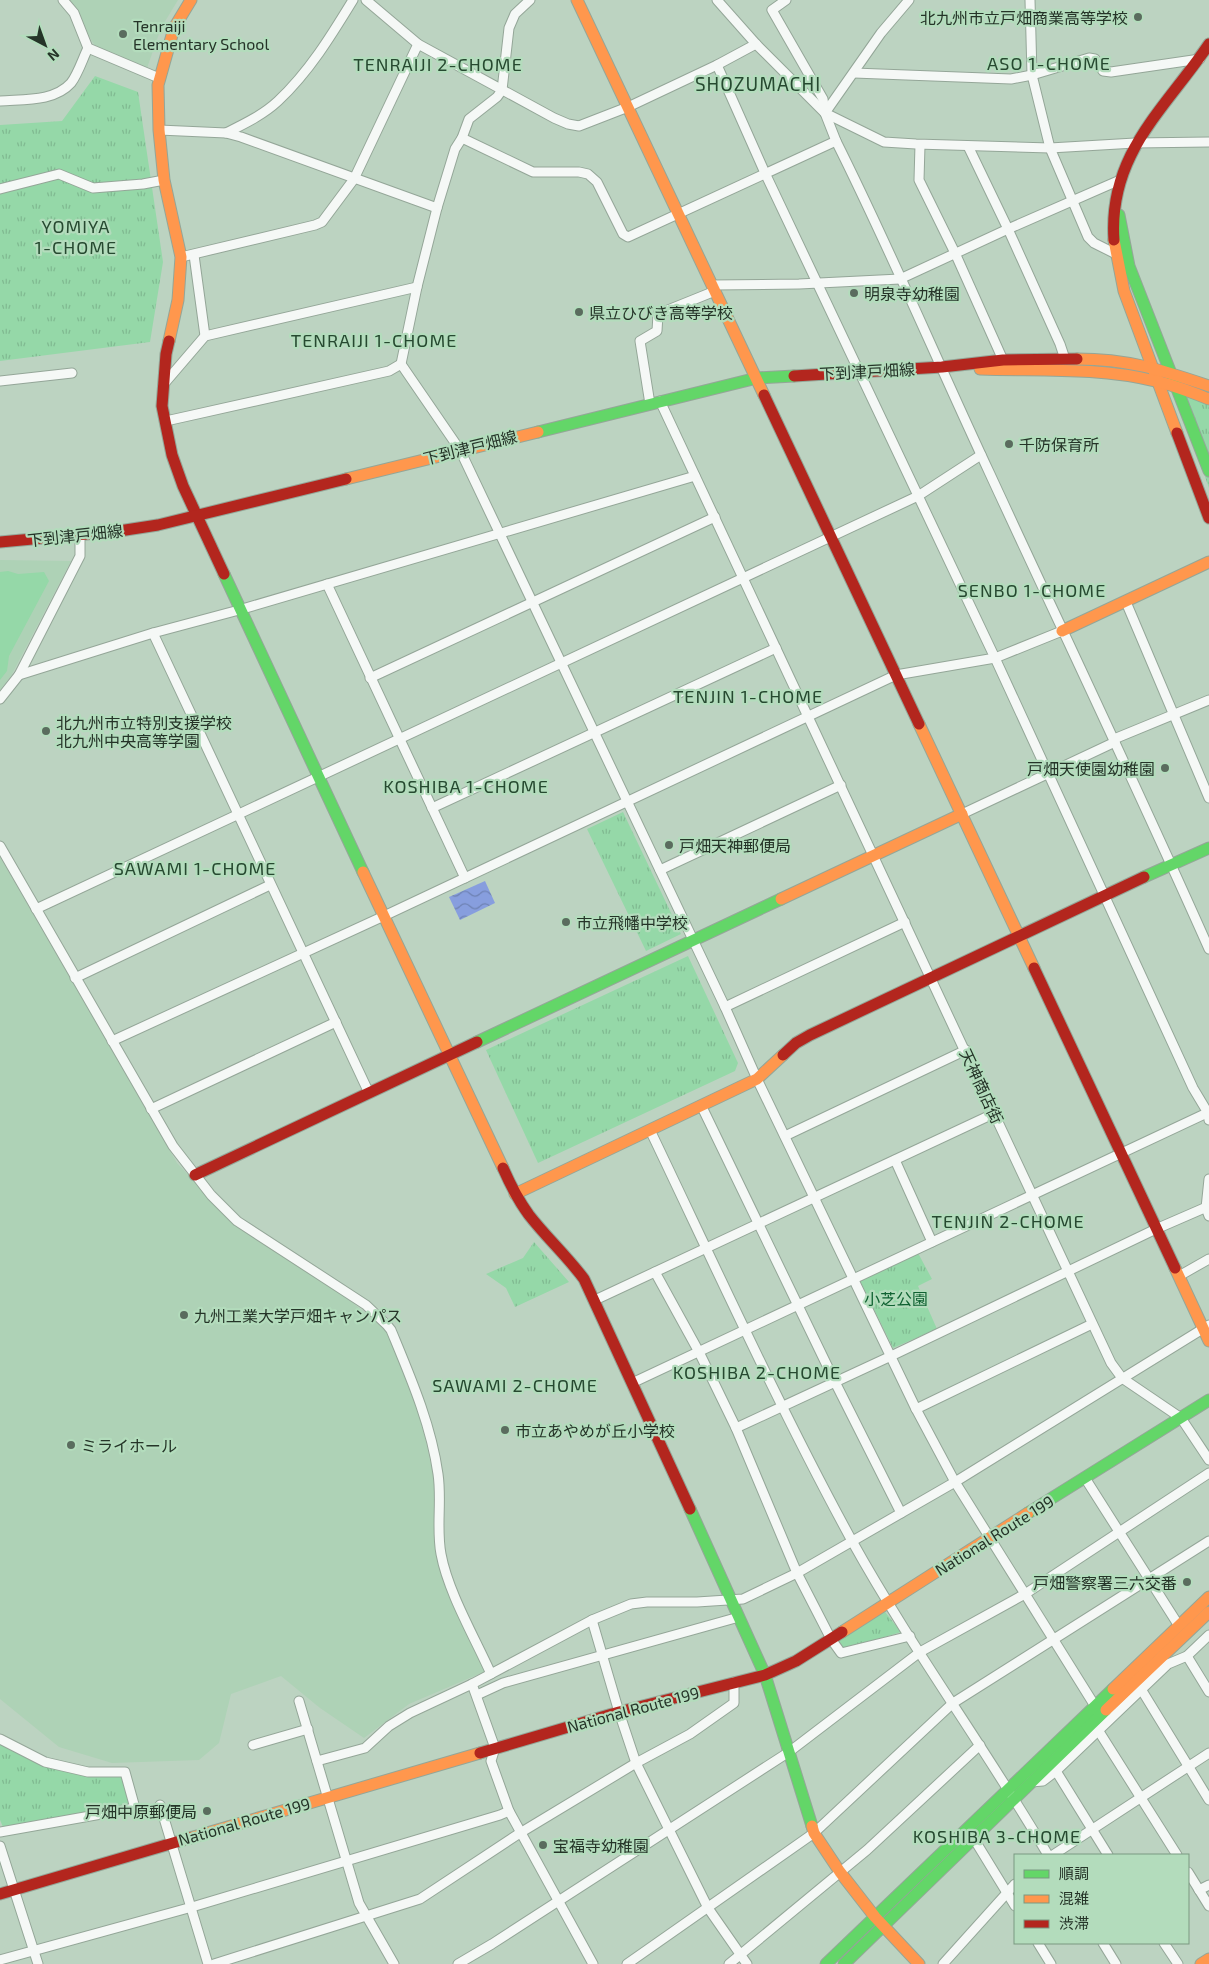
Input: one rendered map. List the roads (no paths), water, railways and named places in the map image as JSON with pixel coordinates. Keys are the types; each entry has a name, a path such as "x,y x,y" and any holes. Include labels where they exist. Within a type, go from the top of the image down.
{"main road":[{"path":"191,0 174,28 159,78 160,130 164,180 181,257 178,300 166,354 162,386 162,406 172,455 196,515 239,610 515,1194 529,1215 579,1271 595,1300 765,1675 814,1833 840,1872 875,1917 919,1964"},
{"path":"577,0 832,536 1156,1229 1206,1327 1209,1341"},
{"path":"1209,44 1135,143 1120,180 1113,206 1112,230 1114,253 1124,291 1209,518"},
{"path":"1120,180 1119,222 1129,266 1158,344 1178,387 1209,471"},
{"name":"下到津戸畑線","path":"0,542 80,535 158,525 757,378 942,367 1003,360 1064,359 1124,361 1171,372 1209,386"},
{"name":"下到津戸畑線","path":"942,367 1096,372 1125,375 1178,387 1209,399"},
{"path":"1062,631 1209,562"},
{"path":"195,1175 962,814"},
{"path":"515,1194 757,1079 796,1043 1018,936 1209,848"},
{"name":"National Route 199","path":"0,1894 171,1842 619,1712 765,1675 796,1661 831,1640 990,1537 1209,1400"},
{"path":"844,1964 974,1839 1012,1793 1095,1706 1209,1597"},
{"path":"826,1964 1012,1793 1030,1782 1209,1612"},
{"path":"1201,1964 1209,1959"}],"street":[{"path":"63,0 74,13 88,48 159,78"},
{"path":"226,133 250,122 278,101 322,50 353,0"},
{"path":"366,0 418,44 554,118 579,126 628,107 717,66 756,44"},
{"path":"530,0 515,14 509,28 502,90 497,97 469,119 462,138 455,148 437,208 417,287 401,364 460,450 628,801 889,1357 955,1482 1095,1706"},
{"path":"717,0 756,44 825,113 884,142 920,145 1050,148 1135,143 1209,142"},
{"path":"786,0 772,10 823,98 825,113 836,142 942,367 1209,949"},
{"path":"825,113 882,33 910,0"},
{"path":"1030,0 1032,76 1050,148 1088,237 1094,243 1114,253"},
{"path":"181,257 322,222 354,179 418,44"},
{"path":"0,101 57,94 71,82 88,48"},
{"path":"854,73 1011,79 1032,76 1089,58 1095,59 1103,71 1111,72 1198,60 1209,54"},
{"path":"632,1383 1121,1154 1209,1115 1194,1088 996,658 765,173 717,66"},
{"path":"160,130 226,133 241,137 437,208"},
{"path":"462,138 533,172 579,172 588,174 597,182 623,234 628,237 836,142"},
{"path":"920,145 919,180 955,253 1003,360"},
{"path":"968,146 1060,344 1064,359"},
{"path":"0,190 59,174 93,188 143,184 164,180"},
{"path":"714,288 900,279 1120,180"},
{"path":"194,255 205,336"},
{"path":"162,386 205,336 417,287"},
{"name":"天神商店街","path":"714,288 658,314 657,331 640,340 655,402 695,476 1034,1195 1092,1324 1111,1363 1122,1378"},
{"path":"166,421 389,371 401,364"},
{"path":"0,382 72,373"},
{"path":"36,910 918,496 981,455"},
{"path":"19,675 153,633 239,610 695,476"},
{"path":"370,678 714,517"},
{"path":"0,699 19,675 80,556 80,535"},
{"path":"328,584 370,678 465,878"},
{"path":"1126,602 1209,798"},
{"path":"112,1041 384,916 896,675 996,658 1062,631"},
{"path":"153,633 369,1093"},
{"path":"432,808 776,648"},
{"path":"962,814 1048,774 1114,740 1209,700"},
{"path":"660,870 841,785"},
{"path":"0,846 173,1146 211,1196 237,1221 375,1312 388,1324 414,1386 430,1435 438,1474 441,1554 449,1580 491,1674"},
{"path":"75,978 270,885"},
{"path":"725,1007 905,922"},
{"path":"151,1108 336,1022"},
{"path":"785,1136 966,1050"},
{"path":"702,1106 835,1382 901,1513"},
{"path":"595,1300 995,1114"},
{"path":"650,1130 782,1406 852,1541 888,1603 1012,1793 1047,1854"},
{"path":"895,1160 932,1242"},
{"path":"736,1428 1156,1229 1208,1210 1209,1180"},
{"path":"1179,1276 1209,1259"},
{"path":"654,1272 699,1352 736,1428 797,1573 831,1640 841,1654 910,1636"},
{"path":"916,1409 1092,1324"},
{"path":"317,1760 365,1748 389,1726 410,1713 472,1684 592,1620 621,1608 639,1603 743,1599 797,1573 955,1482 1206,1327"},
{"path":"1122,1378 1181,1418 1209,1460"},
{"path":"458,1964 789,1752 920,1652 1025,1594 1209,1473"},
{"path":"1085,1478 1179,1626"},
{"path":"628,1964 814,1833 953,1704 1209,1541"},
{"path":"477,1695 503,1683 602,1657 739,1617"},
{"path":"592,1620 636,1762 708,1908 747,1964"},
{"path":"1030,1782 1043,1781 1056,1771 1168,1664 1187,1656 1209,1634"},
{"path":"1187,1656 1209,1692"},
{"path":"214,1964 420,1899 520,1833 636,1762 690,1734 734,1704 734,1682"},
{"path":"472,1684 495,1748 491,1761 509,1811 593,1964"},
{"path":"1141,1689 1209,1800"},
{"path":"299,1701 359,1903 394,1964"},
{"path":"253,1744 308,1730"},
{"path":"1098,1730 1141,1797 1174,1854"},
{"path":"0,1739 45,1762 88,1772 125,1772 135,1808 0,1832"},
{"path":"729,1964 867,1850 980,1745"},
{"path":"1055,1854 1209,1753"},
{"path":"1056,1771 1107,1854"},
{"path":"160,1805 208,1964"},
{"path":"0,1960 192,1907 509,1811"},
{"path":"974,1839 1014,1904"},
{"path":"0,1846 38,1964"},
{"path":"1189,1874 1209,1906"},
{"path":"943,1964 1014,1885"},
{"path":"1199,1890 1209,1885"},
{"path":"1039,1944 1051,1964"},
{"path":"1104,1944 1116,1964"},
{"path":"1165,1944 1178,1964"}],"water":[{"path":"485,881 495,903 460,920 449,897"}],"place":[{"name":"北九州市立戸畑商業高等学校","path":"1138,17"},
{"name":"Tenraiji Elementary School","path":"123,34"},
{"name":"明泉寺幼稚園","path":"854,293"},
{"name":"県立ひびき高等学校","path":"579,312"},
{"name":"千防保育所","path":"1009,444"},
{"name":"北九州市立特別支援学校 北九州中央高等学園","path":"46,731"},
{"name":"戸畑天使園幼稚園","path":"1165,768"},
{"name":"戸畑天神郵便局","path":"669,845"},
{"name":"市立飛幡中学校","path":"566,922"},
{"name":"九州工業大学戸畑キャンパス","path":"184,1315"},
{"name":"市立あやめが丘小学校","path":"505,1430"},
{"name":"ミライホール","path":"71,1445"},
{"name":"戸畑警察署三六交番","path":"1187,1582"},
{"name":"戸畑中原郵便局","path":"207,1811"},
{"name":"宝福寺幼稚園","path":"543,1845"}],"district":[{"name":"ASO 1-CHOME","path":"1049,63"},
{"name":"TENRAIJI 2-CHOME","path":"438,64"},
{"name":"SHOZUMACHI","path":"758,83"},
{"name":"YOMIYA 1-CHOME","path":"76,236"},
{"name":"TENRAIJI 1-CHOME","path":"374,340"},
{"name":"SENBO 1-CHOME","path":"1032,590"},
{"name":"TENJIN 1-CHOME","path":"748,696"},
{"name":"KOSHIBA 1-CHOME","path":"466,786"},
{"name":"SAWAMI 1-CHOME","path":"195,868"},
{"name":"TENJIN 2-CHOME","path":"1008,1221"},
{"name":"KOSHIBA 2-CHOME","path":"757,1372"},
{"name":"SAWAMI 2-CHOME","path":"515,1385"},
{"name":"KOSHIBA 3-CHOME","path":"997,1836"}],"park label":[{"name":"小芝公園","path":"896,1298"}]}
